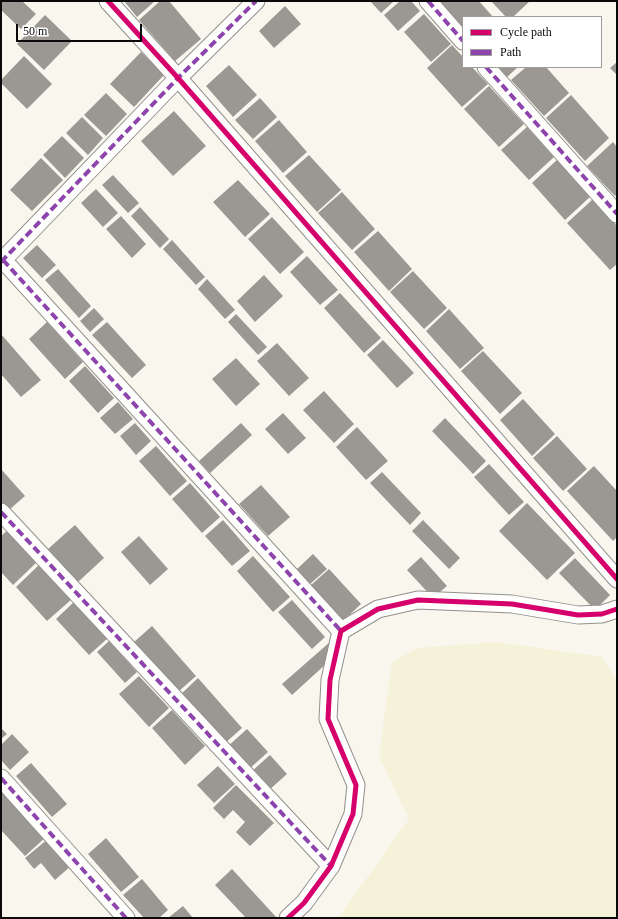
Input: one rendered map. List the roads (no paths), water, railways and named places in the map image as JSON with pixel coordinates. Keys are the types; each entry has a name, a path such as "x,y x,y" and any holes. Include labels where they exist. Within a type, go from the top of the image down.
{"street":[{"path":"108,1 178,78 617,579"},
{"path":"256,1 178,78 2,261 341,630"},
{"path":"428,1 462,40"},
{"path":"487,68 617,214"},
{"path":"1,512 331,866"},
{"path":"288,918 304,902 331,866 353,814 356,785 328,719 330,680 341,630 378,609 418,600 512,604 578,615 602,614 617,609"},
{"path":"1,778 126,918"}]}
